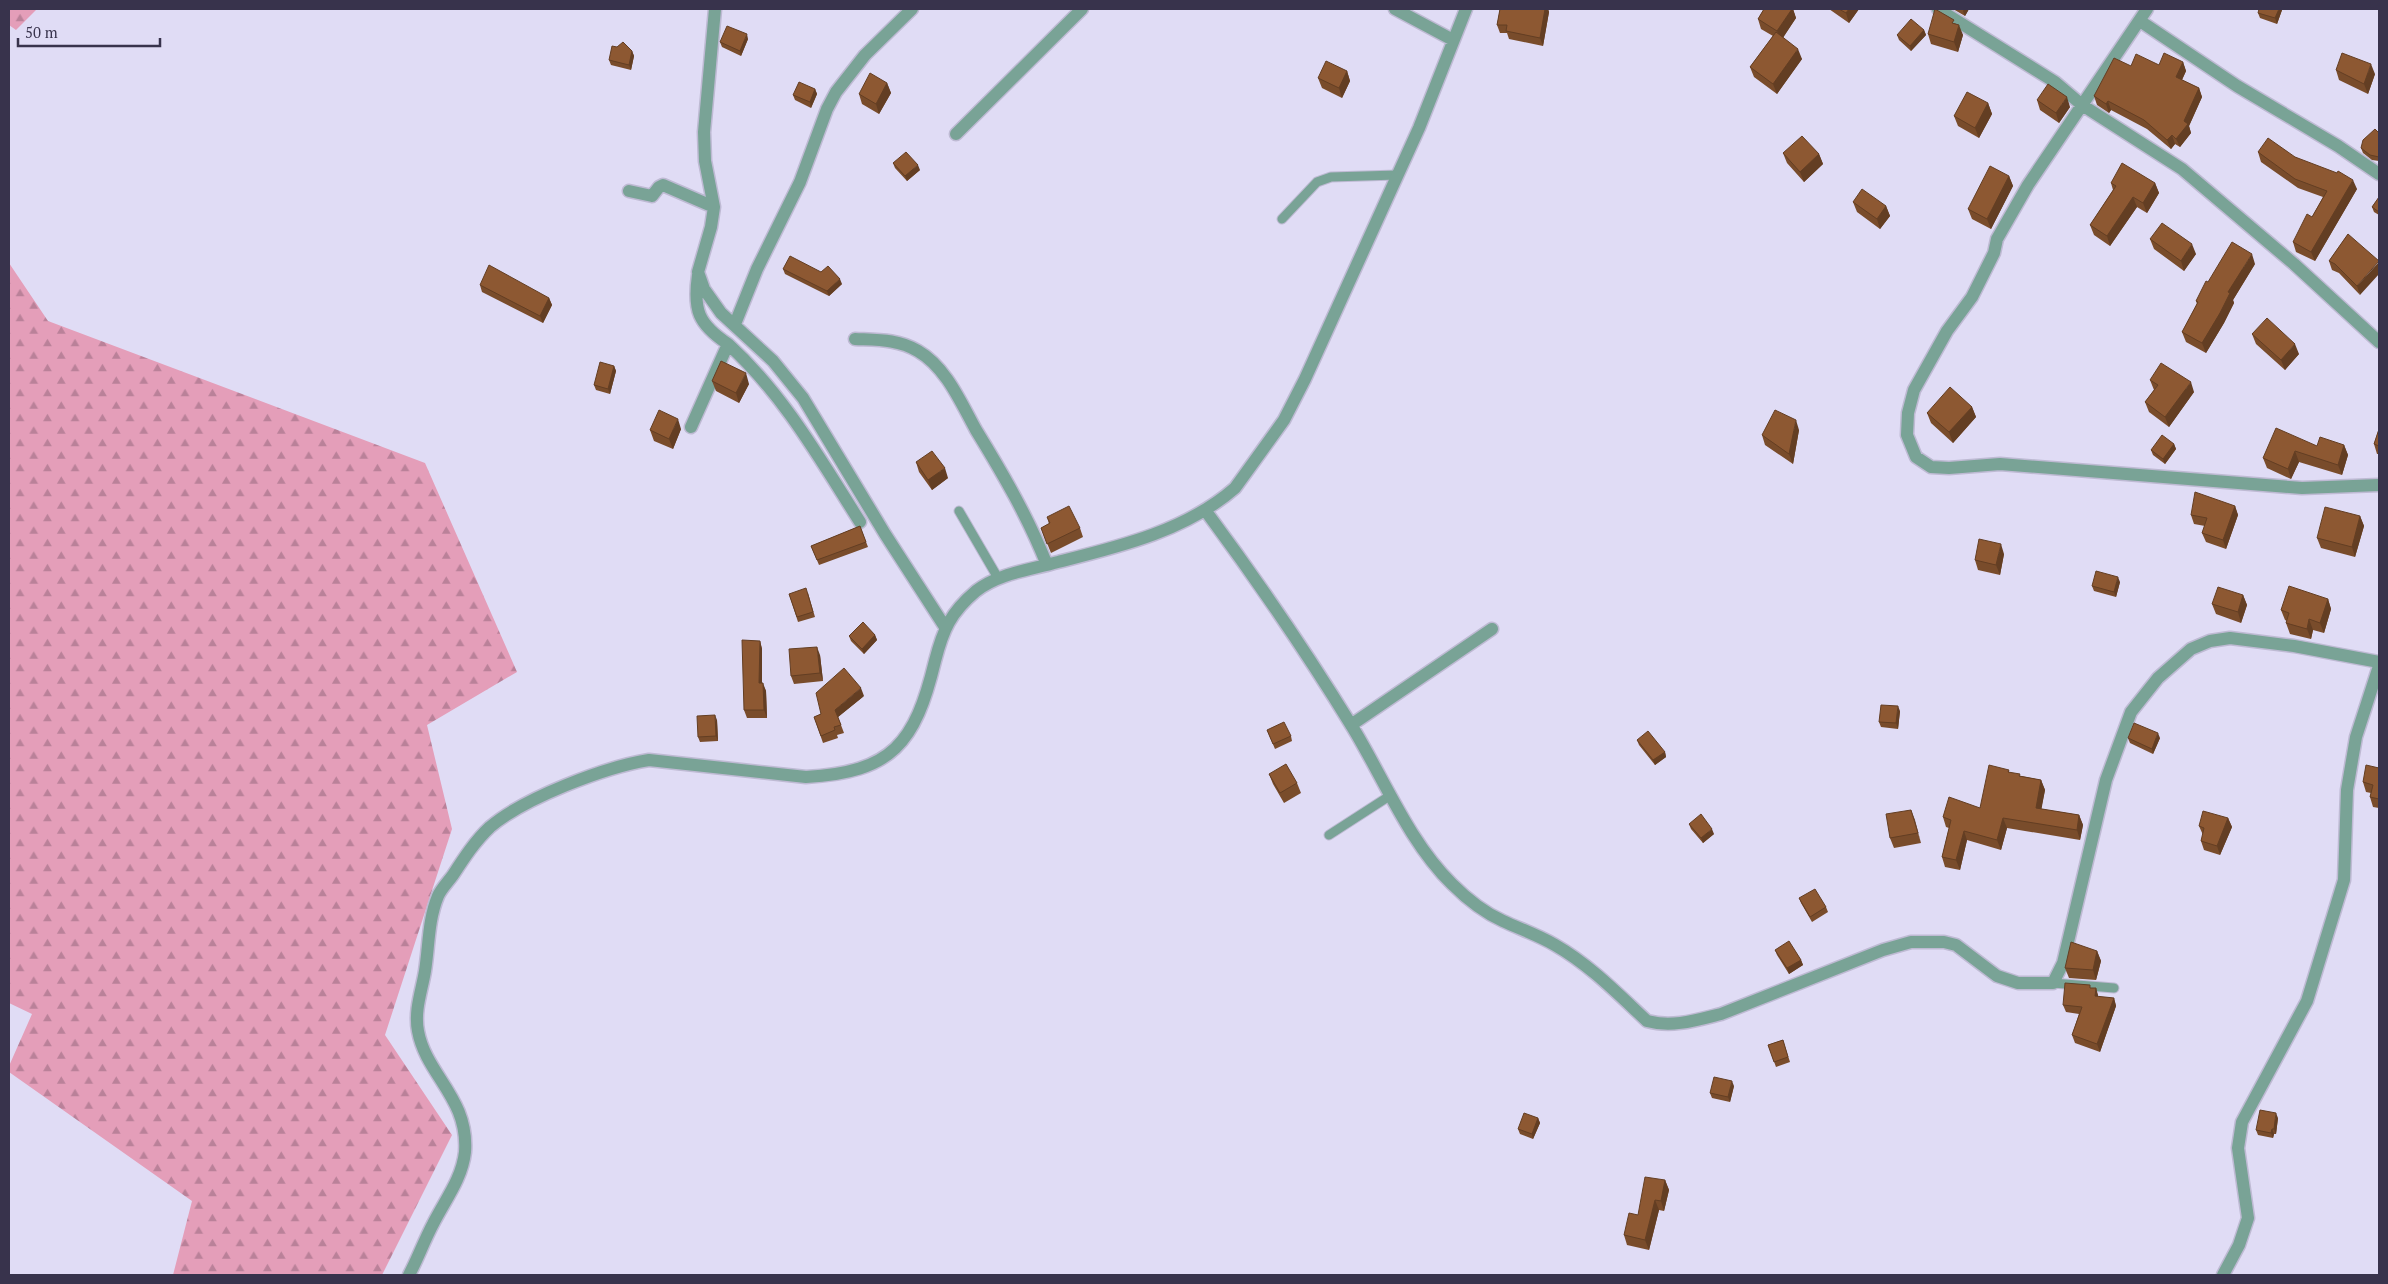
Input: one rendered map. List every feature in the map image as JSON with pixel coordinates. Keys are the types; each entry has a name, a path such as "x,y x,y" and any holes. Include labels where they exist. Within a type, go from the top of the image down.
{"street":[{"path":"715,9 704,132 705,161 714,207 711,227 698,272 695,292 696,308 701,320 710,332 728,344 767,383 812,446 860,522"},
{"path":"735,324 757,269 800,182 827,108 836,92 865,55 912,9"},
{"path":"956,134 1082,9"},
{"path":"1395,9 1453,40"},
{"path":"409,1275 433,1223 460,1174 465,1152 462,1120 448,1089 427,1056 418,1031 417,1009 425,971 431,921 438,896 478,839 491,826 520,807 581,780 630,763 649,760 806,777 831,775 875,763 896,748 913,724 928,686 945,627 963,603 982,587 998,578 1169,529 1205,510 1235,488 1284,420 1317,356 1419,128 1466,9"},
{"path":"1938,9 2055,82 2082,105 2182,169 2206,187 2379,342"},
{"path":"2147,9 2023,192 1997,238 1994,253 1972,297 1947,331 1914,390 1908,413 1907,435 1916,457 1931,467 1949,468 2000,464 2302,488 2379,486"},
{"path":"2140,21 2237,86 2338,146 2379,174"},
{"path":"628,191 652,196 663,185 714,207"},
{"path":"698,272 712,302 773,361 803,398 885,534 945,627"},
{"path":"855,339 893,341 905,344 919,351 944,374 1020,504 1047,565"},
{"path":"691,427 728,344"},
{"path":"1205,510 1271,603 1351,725 1422,850 1451,884 1476,904 1501,920 1554,944 1583,962 1647,1022 1660,1025 1694,1021 1721,1014 1883,950 1911,942 1944,942 1956,945 1998,976 2018,983 2053,983 2063,963 2106,780 2132,712 2158,678 2191,649 2210,640 2230,638 2294,646 2379,664 2356,737 2347,790 2344,880 2307,1001 2242,1122 2238,1148 2248,1218 2240,1245 2223,1275"},
{"path":"1351,725 1492,629"}],"lane":[{"path":"1282,219 1317,182 1331,177 1397,175"},
{"path":"959,511 998,578"},
{"path":"1329,835 1392,795"},
{"path":"2053,983 2114,988"}],"green space":[{"path":"9,9 37,9 16,30 9,25"},
{"path":"9,263 48,321 425,463 517,672 427,725 452,829 385,1035 452,1135 382,1275 173,1275 192,1201 9,1072 9,1066 32,1014 9,1003"}],"building":[{"path":"1500,9 1545,9 1540,38 1506,31 1507,25 1497,25"},
{"path":"1764,9 1792,9 1777,31 1758,19"},
{"path":"1839,9 1849,9 1846,13"},
{"path":"1935,9 1954,20 1952,23 1959,25 1954,42 1928,34"},
{"path":"2259,9 2279,9 2275,18 2258,13"},
{"path":"1911,19 1924,30 1910,46 1897,35"},
{"path":"727,26 747,34 740,51 720,42"},
{"path":"1776,32 1798,49 1773,84 1750,67"},
{"path":"623,42 632,51 629,65 609,60 612,46 617,47"},
{"path":"2164,53 2183,62 2176,77 2199,88 2184,121 2188,124 2176,139 2172,135 2167,140 2144,120 2108,101 2106,104 2094,96 2114,58 2131,66 2136,54 2159,65"},
{"path":"2342,53 2371,64 2364,84 2336,70"},
{"path":"1326,61 1347,71 1339,88 1318,78"},
{"path":"870,73 887,83 876,104 859,94"},
{"path":"799,82 815,89 810,102 793,95"},
{"path":"2048,84 2067,97 2056,113 2037,100"},
{"path":"1967,92 1988,103 1975,128 1954,116"},
{"path":"2375,129 2379,133 2379,157 2370,155 2361,148 2363,140"},
{"path":"1802,136 1819,154 1800,172 1783,153"},
{"path":"2268,138 2295,157 2337,173 2338,171 2353,180 2311,252 2293,242 2307,214 2312,217 2327,191 2295,179 2258,152"},
{"path":"906,152 918,165 905,176 893,163"},
{"path":"2122,163 2155,183 2143,203 2133,197 2107,236 2090,225 2116,186 2111,183"},
{"path":"1990,166 2009,176 1987,219 1968,209"},
{"path":"1862,189 1886,206 1877,219 1853,202"},
{"path":"2379,197 2379,212 2372,207"},
{"path":"2162,223 2192,244 2181,261 2150,239"},
{"path":"2348,234 2379,261 2357,286 2335,264 2329,261"},
{"path":"2232,242 2252,254 2228,292 2230,293 2220,313 2202,343 2182,332 2198,302 2196,301 2206,281 2208,282"},
{"path":"790,256 821,272 828,266 840,279 827,291 783,269"},
{"path":"489,265 549,298 540,316 480,285"},
{"path":"2267,318 2295,344 2281,360 2252,334"},
{"path":"721,361 746,373 736,393 712,381"},
{"path":"600,362 614,366 608,389 594,385"},
{"path":"2161,363 2191,382 2165,417 2145,402 2158,385 2150,380"},
{"path":"1950,387 1972,407 1949,432 1927,413"},
{"path":"659,410 678,419 669,439 650,430"},
{"path":"1775,410 1796,420 1789,454 1762,435"},
{"path":"2276,428 2317,446 2320,437 2344,445 2338,465 2295,451 2288,469 2263,458"},
{"path":"2379,429 2379,446 2374,444"},
{"path":"2162,435 2174,444 2163,459 2151,450"},
{"path":"932,451 945,468 928,480 916,462"},
{"path":"2195,492 2235,506 2223,540 2202,533 2207,518 2191,515"},
{"path":"1069,506 1080,528 1047,544 1041,528 1050,523 1047,517"},
{"path":"2325,507 2360,516 2352,547 2317,538"},
{"path":"860,526 866,542 817,560 811,546"},
{"path":"1979,539 2001,544 1996,565 1975,560"},
{"path":"2096,571 2118,577 2114,592 2092,586"},
{"path":"2289,586 2328,599 2320,623 2309,619 2307,629 2286,623 2289,613 2281,610"},
{"path":"2218,587 2243,595 2238,612 2212,604"},
{"path":"806,588 813,612 797,617 789,594"},
{"path":"863,622 875,635 862,649 849,636"},
{"path":"742,640 760,641 759,683 763,683 764,710 744,710"},
{"path":"817,647 820,673 791,676 789,649"},
{"path":"844,668 861,688 835,710 841,725 834,727 835,730 821,736 814,717 821,714 816,693"},
{"path":"1881,705 1898,706 1896,723 1879,722"},
{"path":"715,715 716,736 698,737 697,716"},
{"path":"1284,722 1291,736 1273,744 1267,730"},
{"path":"2134,723 2158,733 2152,749 2128,738"},
{"path":"1648,731 1665,752 1653,760 1637,740"},
{"path":"1286,764 1297,783 1280,793 1269,774"},
{"path":"1989,765 2020,774 2019,776 2041,780 2036,808 2079,815 2077,830 2003,818 1997,840 1964,831 1956,860 1942,857 1951,820 1943,817 1949,797 1980,808"},
{"path":"2366,765 2379,768 2379,799 2370,797 2373,785 2363,782"},
{"path":"1911,810 1918,833 1890,838 1886,814"},
{"path":"2203,811 2228,818 2217,846 2201,841 2204,828 2199,826"},
{"path":"1701,814 1712,829 1701,838 1689,824"},
{"path":"1815,889 1826,907 1810,917 1799,898"},
{"path":"1789,941 1801,960 1787,968 1775,950"},
{"path":"2071,942 2097,951 2093,970 2065,968"},
{"path":"2065,983 2090,985 2090,988 2096,988 2095,996 2114,998 2097,1044 2072,1035 2082,1007 2063,1005"},
{"path":"1783,1040 1788,1057 1774,1062 1768,1045"},
{"path":"1714,1077 1732,1081 1728,1097 1710,1093"},
{"path":"2260,1110 2276,1113 2274,1129 2272,1129 2271,1133 2256,1130"},
{"path":"1524,1113 1538,1118 1532,1134 1518,1129"},
{"path":"1645,1177 1665,1180 1661,1201 1655,1200 1645,1240 1624,1235 1629,1213 1638,1215"}]}
